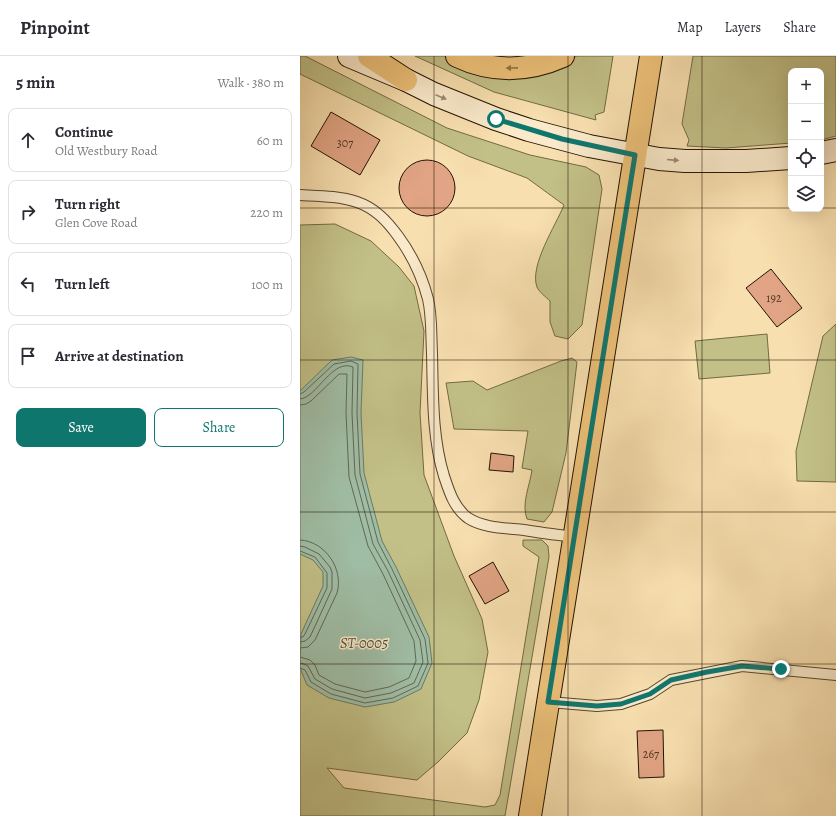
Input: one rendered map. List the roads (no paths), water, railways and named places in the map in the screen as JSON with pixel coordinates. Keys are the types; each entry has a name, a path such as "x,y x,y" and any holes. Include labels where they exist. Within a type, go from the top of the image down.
{"main road":[{"path":"349,56 470,109 529,130 589,146 635,155 679,160 746,161 788,158"},
{"path":"369,56 406,80"},
{"path":"457,56 472,62 502,69 534,66 563,56"},
{"path":"530,816 651,56"},
{"path":"824,152 836,150"}],"lane":[{"path":"300,195 340,198 368,206 380,214 390,224 415,262 424,283 429,306 431,324 434,426 440,462 449,491 458,508 468,517 483,524 495,527 575,537"},
{"path":"548,702 597,706 621,704 650,694 671,680 742,666 836,675"}],"water":[{"name":"ST-0005","path":"351,357 363,360 361,413 364,473 382,541 429,637 432,663 421,689 394,702 365,707 329,698 307,685 300,668 301,634 323,586 323,572 313,560 300,554 300,391 332,360"}]}
